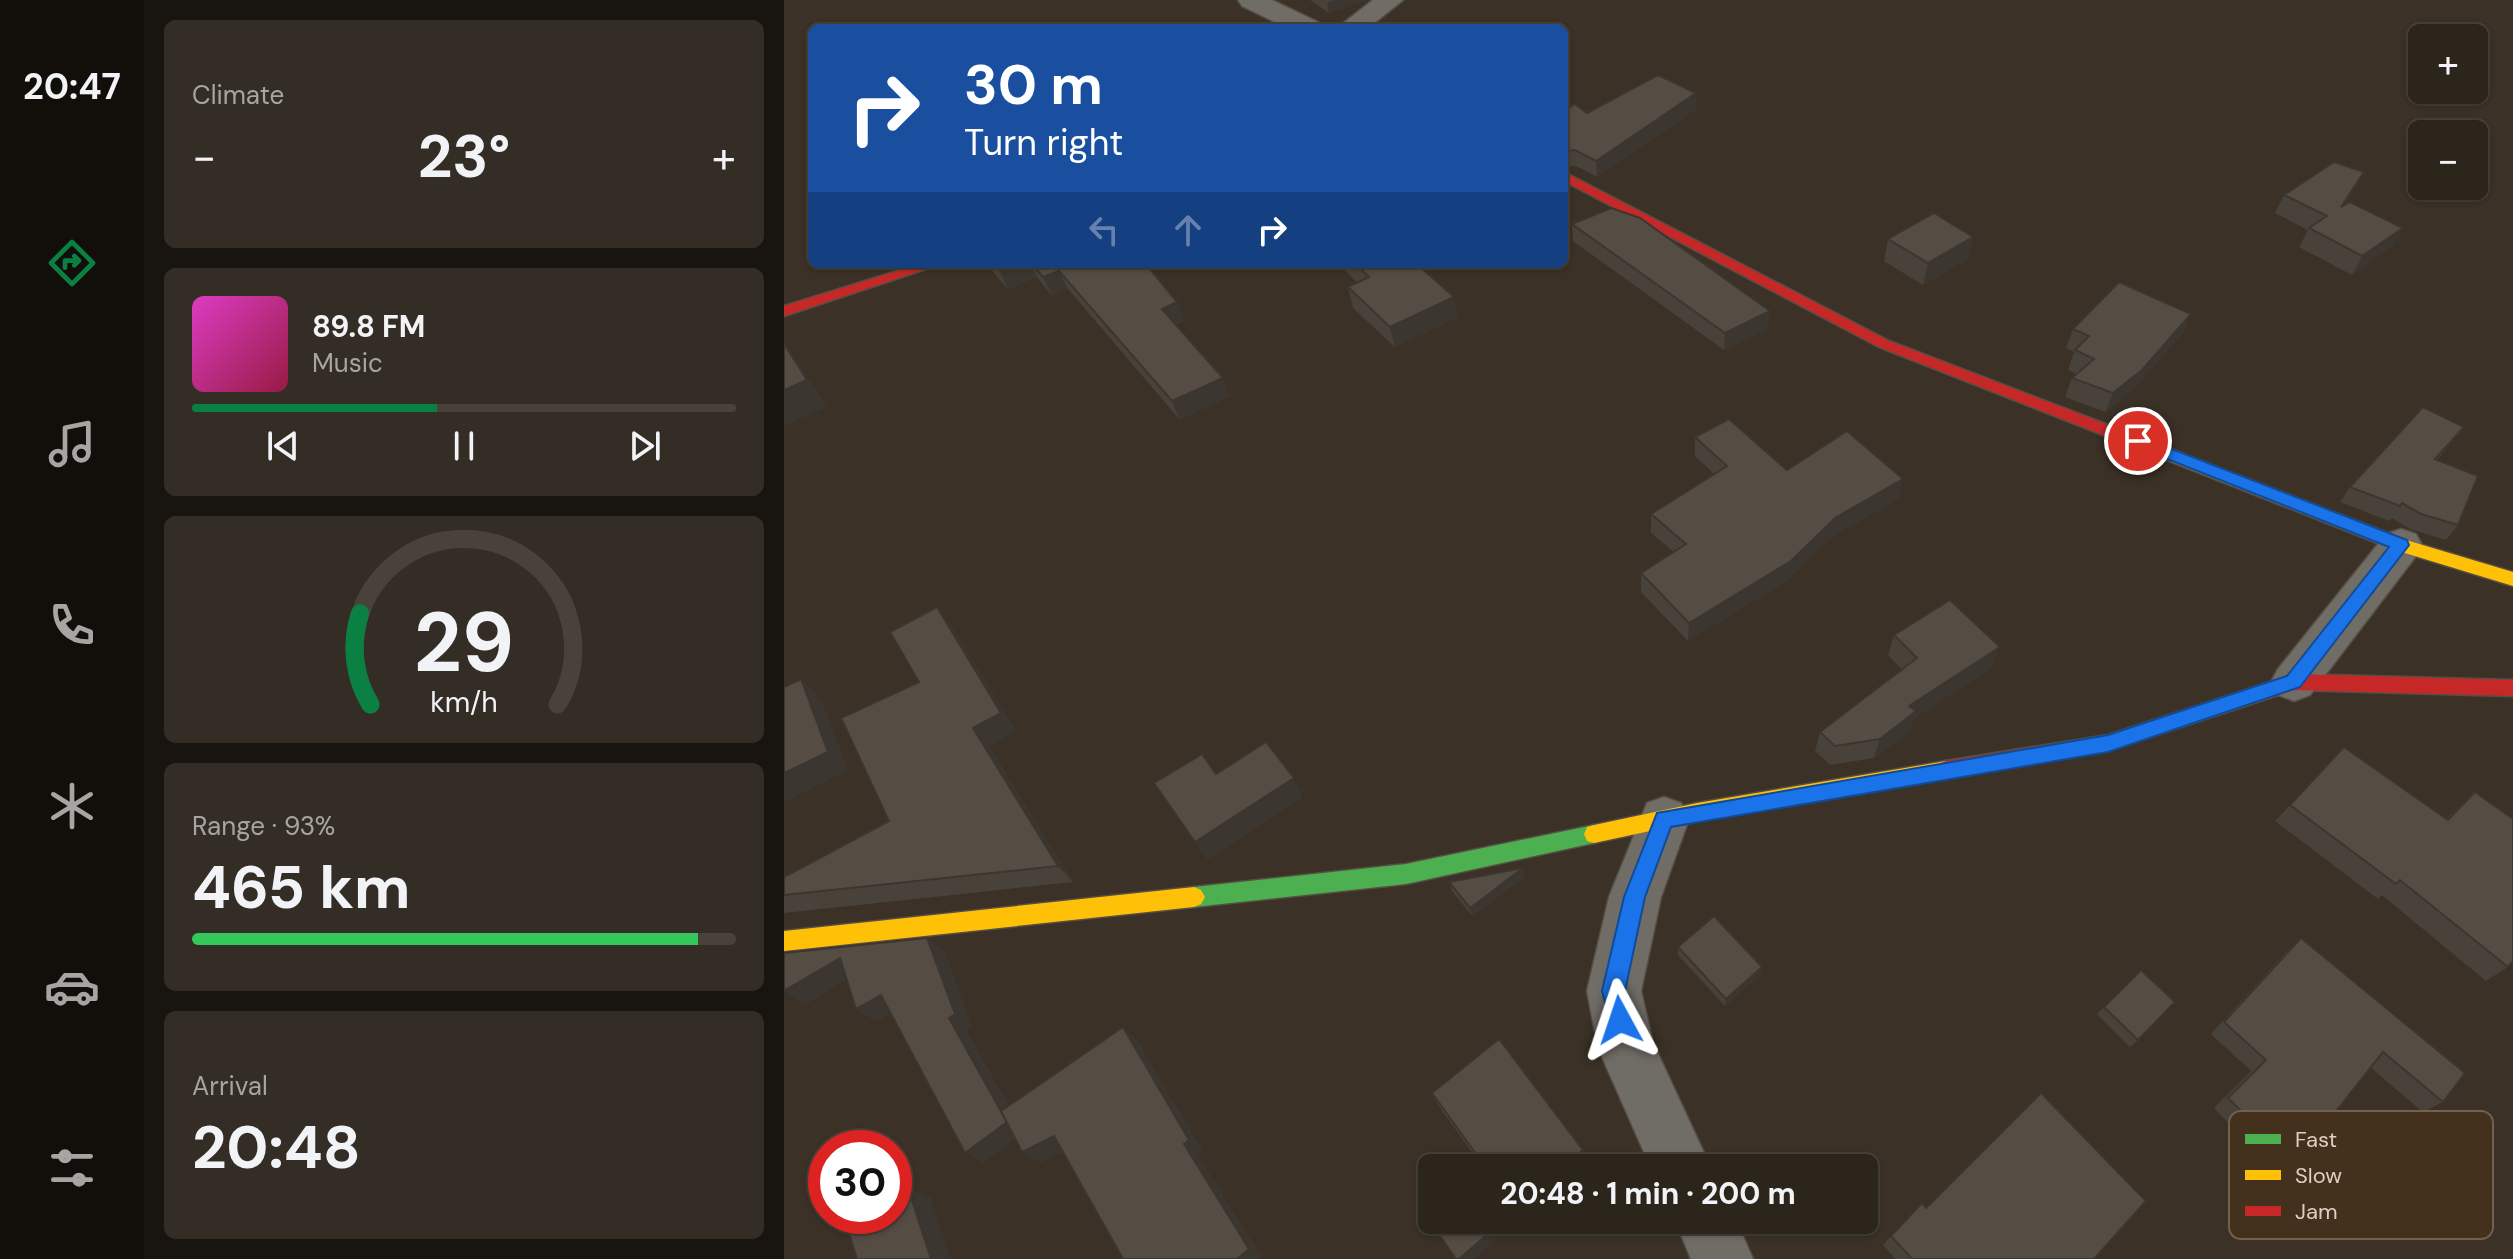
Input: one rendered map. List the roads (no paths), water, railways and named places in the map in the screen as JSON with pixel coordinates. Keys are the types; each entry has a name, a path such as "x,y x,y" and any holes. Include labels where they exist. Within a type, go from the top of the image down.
{"street":[{"path":"1251,0 1300,24"},
{"path":"1356,24 1390,0"},
{"path":"1568,178 1884,344 2401,545 2513,579"},
{"path":"784,311 921,268"},
{"path":"2294,682 2401,545"},
{"path":"784,941 1406,874 1664,819 2108,743 2294,682 2513,688"},
{"path":"1664,819 1635,897 1614,991 1626,1048 1675,1154"},
{"path":"1711,1234 1722,1259"}]}
